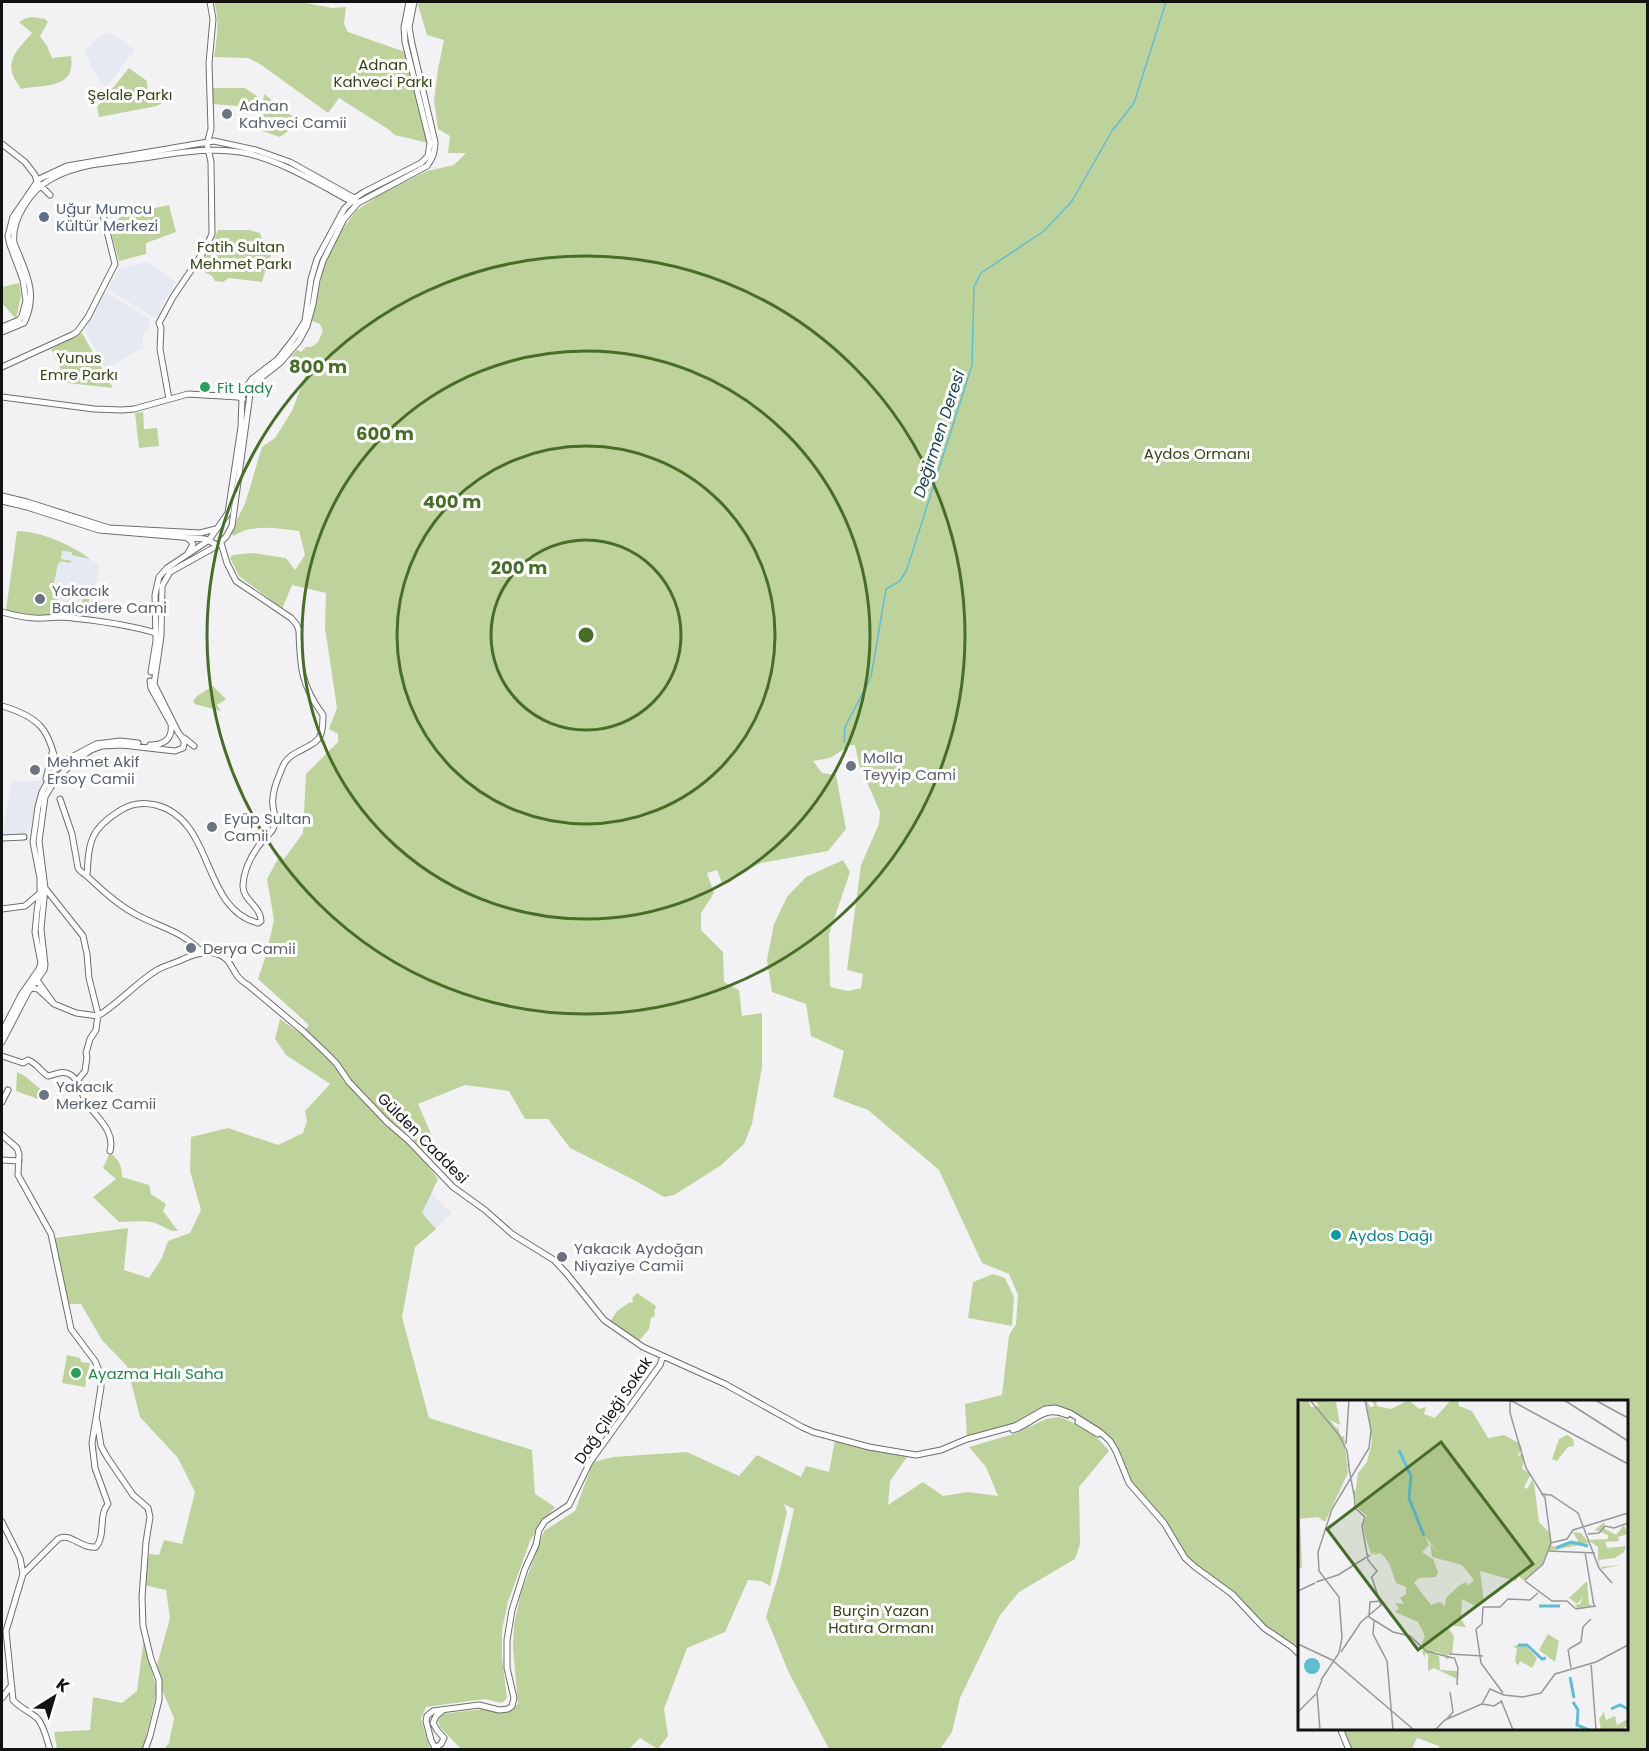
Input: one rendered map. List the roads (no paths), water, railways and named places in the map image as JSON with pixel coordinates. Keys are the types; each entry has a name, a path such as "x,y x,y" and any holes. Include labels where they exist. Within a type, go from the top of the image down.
{"street":[{"path":"169,399 160,349 161,328 159,323 172,297 199,261 211,238 212,231 211,162 207,142 211,129 208,63 213,19 210,2"},
{"path":"344,209 421,163 428,156 429,143 405,42 404,27 409,2"},
{"path":"175,751 169,744 171,724 150,682 156,633 157,584 166,568 209,540 224,522 228,513 241,427 241,401 257,381 280,363 299,341 308,326 323,261 354,201 427,165 432,159 435,142 409,27 414,2"},
{"path":"211,129 217,142 211,162"},
{"path":"2,327 19,320 26,302 24,280 8,236 13,217 40,181 57,169 78,163 211,140 256,150 290,162 354,201"},
{"path":"2,144 15,154 40,181"},
{"path":"2,332 24,323 29,309 31,291 13,236 16,221 40,181 86,167 181,152 216,151 244,153 280,164 354,201"},
{"path":"183,748 185,742 154,684 162,627 160,604 162,586 170,572 219,544 232,526 247,421 247,392 252,379 278,359 305,321 311,279 318,259 344,209 345,204 340,196"},
{"path":"2,367 77,332 81,327 115,264 104,215"},
{"path":"2,397 94,409 122,410 134,410 188,394 228,397 241,401"},
{"path":"241,401 247,421"},
{"path":"2,498 27,502 109,528 200,533 217,529 225,532 226,537"},
{"path":"2,498 99,530 186,537 209,540 219,544 236,581 291,618 297,625 302,673 314,703 323,715 320,736 315,742 289,756 284,764 275,787 274,827 251,856 245,875 243,888 246,897 261,913 261,921 258,923 250,921 229,906 197,839 185,822 164,807 145,803 127,806 98,827 92,839 87,875"},
{"path":"186,537 193,544 187,555"},
{"path":"2,612 30,618 61,617 113,623 156,633"},
{"path":"2,706 24,714 37,723 49,737 56,767 55,780"},
{"path":"2,1036 44,970 40,929 42,889 40,829 45,797 55,780 71,764 91,750 107,745 175,751 194,746 181,736 169,737 164,743 154,745 120,741 96,744 56,767 42,792"},
{"path":"52,752 55,757 66,760"},
{"path":"2,1036 21,995 40,966 36,932 37,911 42,889 33,848 35,824 52,752"},
{"path":"51,762 56,767 62,768 71,764"},
{"name":"Gülden Caddesi","path":"60,799 72,834 81,873 87,875 108,897 124,908 179,933 203,953 218,954 228,961 234,974 314,1041 387,1122 408,1140 453,1187 485,1210 512,1234 554,1260 604,1320 634,1343 717,1380 813,1432 885,1451 911,1454 934,1452 1015,1430 1047,1412 1058,1412 1070,1417 1105,1440 1115,1455 1129,1489 1162,1524 1176,1549 1190,1564 1232,1594 1273,1636 1292,1647 1298,1656"},
{"path":"2,838 24,837 29,834 35,824"},
{"path":"24,837 33,848"},
{"path":"25,906 42,889"},
{"path":"42,889 83,936 89,978 98,1016 96,1030 86,1053 85,1071 76,1081"},
{"path":"2,909 25,906 37,911"},
{"path":"31,988 38,989 54,1004 76,1013 98,1016 157,970 191,955 203,953"},
{"path":"37,980 54,1004"},
{"path":"2,1056 23,1063 28,1060 38,1065 48,1076 58,1072 69,1074 76,1081 88,1104 106,1129 111,1146 110,1151"},
{"path":"2,1102 8,1090"},
{"path":"2,1135 17,1148 18,1175 51,1234 71,1329 100,1373 101,1387 93,1433 93,1454 95,1468 108,1504 104,1511 100,1542 96,1547 87,1548 63,1536 22,1574"},
{"path":"2,1160 19,1161"},
{"name":"Dağ Çileği Sokak","path":"443,1710 479,1705 499,1710 512,1706 514,1698 507,1668 507,1640 512,1610 525,1569 536,1545 539,1530 545,1521 569,1505 590,1462 660,1365 663,1356"},
{"path":"96,1413 101,1446 133,1495 148,1509 150,1517 142,1607 143,1626 159,1680 159,1700 145,1749"},
{"path":"2,1521 20,1558 22,1574 6,1631 11,1686 15,1702 40,1722 50,1749"},
{"path":"2,1621 10,1619"},
{"path":"2,1698 11,1686"},
{"path":"443,1710 436,1716 434,1723 442,1736 441,1744 435,1748 426,1725 427,1716 433,1711 443,1710"},
{"path":"1339,1730 1348,1749"},
{"path":"430,1737 434,1732 442,1736"}],"waterway":[{"name":"Değirmen Deresi","path":"844,742 845,727 871,677 886,589 900,581 907,569 972,365 974,287 981,273 1044,231 1072,201 1112,131 1134,103 1166,2"}],"place":[{"name":"Adnan Kahveci Camii","path":"227,114"},
{"name":"Uğur Mumcu Kültür Merkezi","path":"44,217"},
{"name":"Fit Lady","path":"205,387"},
{"name":"Yakacık Balcıdere Cami","path":"40,599"},
{"name":"Molla Teyyip Cami","path":"851,766"},
{"name":"Mehmet Akif Ersoy Camii","path":"35,770"},
{"name":"Eyüp Sultan Camii","path":"212,827"},
{"name":"Derya Camii","path":"191,948"},
{"name":"Yakacık Merkez Camii","path":"44,1095"},
{"name":"Aydos Dağı","path":"1336,1235"},
{"name":"Yakacık Aydoğan Niyaziye Camii","path":"562,1257"},
{"name":"Ayazma Halı Saha","path":"76,1373"}],"park label":[{"name":"Adnan Kahveci Parkı","path":"383,72"},
{"name":"Şelale Parkı","path":"130,94"},
{"name":"Fatih Sultan Mehmet Parkı","path":"241,254"},
{"name":"Yunus Emre Parkı","path":"79,366"},
{"name":"Aydos Ormanı","path":"1197,453"},
{"name":"Burçin Yazan Hatıra Ormanı","path":"881,1618"}]}
